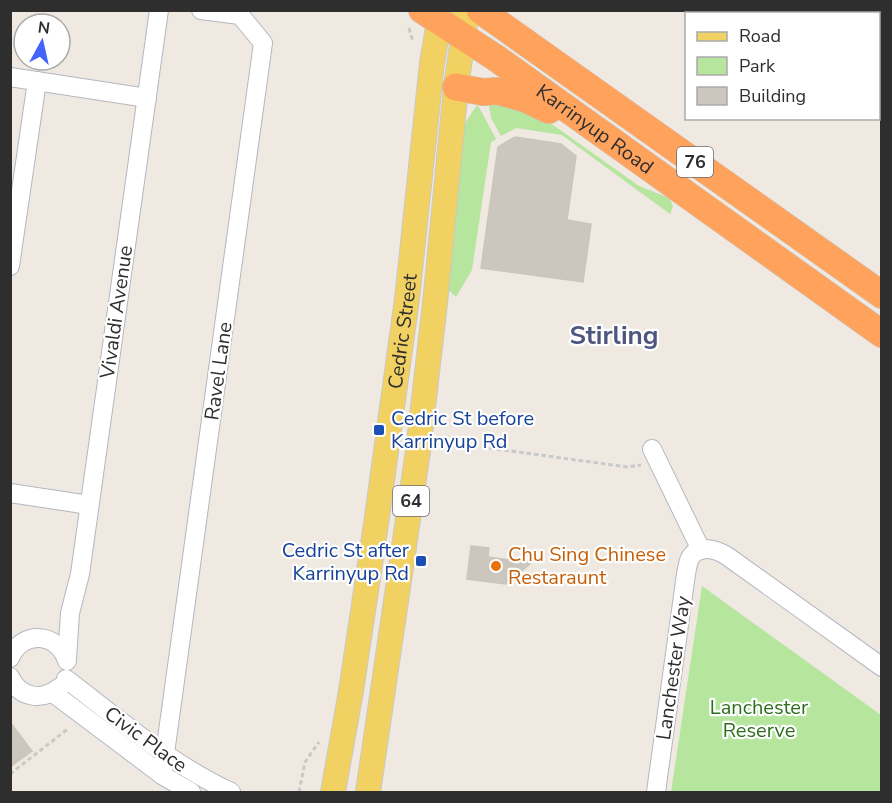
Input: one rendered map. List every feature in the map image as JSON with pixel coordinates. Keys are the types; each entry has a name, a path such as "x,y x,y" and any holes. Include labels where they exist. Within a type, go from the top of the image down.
{"highway":[{"name":"Karrinyup Road","path":"480,10 882,295"},
{"name":"Karrinyup Road","path":"426,17 465,23 602,134 882,334"},
{"path":"456,87 514,95 602,134"}],"main road":[{"name":"Cedric Street","path":"333,792 351,691 407,300 432,63 426,17"},
{"name":"Cedric Street","path":"368,792 407,528 435,303 456,87 465,23"},
{"path":"407,300 435,303"},
{"path":"376,524 407,528"}],"street":[{"name":"Vivaldi Avenue","path":"67,659 70,613 80,574 159,10"},
{"name":"Ravel Lane","path":"166,782 165,754 263,43 240,15 201,10"},
{"path":"10,77 147,98"},
{"path":"10,266 37,81"},
{"path":"655,455 701,550 715,549 727,556 882,667"},
{"path":"10,493 88,505"},
{"name":"Lanchester Way","path":"656,792 686,574 690,558 701,550"},
{"path":"43,638 70,613"},
{"path":"10,657 17,647 17,638 43,638 58,645 67,659 68,669 66,679 60,687 44,696 25,693 17,688 10,677"},
{"name":"Civic Place","path":"66,679 165,754 202,779 231,792"},
{"name":"Civic Place","path":"53,693 166,782 190,792"}],"path":[{"path":"414,51 410,28 426,17"},
{"path":"482,447 627,467 655,455"},
{"path":"10,774 69,728"}],"green space":[{"path":"488,99 539,115 639,186 669,198 673,206 670,214 562,135 516,128 501,136 491,118"},
{"path":"477,105 496,139 491,142 472,270 456,297 446,288 461,129"},
{"name":"Lanchester Reserve","path":"702,586 881,715 881,792 671,792"}],"building":[{"path":"515,137 561,144 576,156 567,220 591,224 583,282 481,268 498,147"},
{"name":"Chu Sing Chinese Restaraunt","path":"471,546 489,548 488,557 531,563 506,584 467,579"},
{"path":"10,722 32,751 10,767"}],"place":[{"name":"Cedric St before Karrinyup Rd","path":"379,430"},
{"name":"Cedric St after Karrinyup Rd","path":"421,561"},
{"name":"Chu Sing Chinese Restaraunt","path":"496,566"}],"district":[{"name":"Stirling","path":"614,335"}]}
